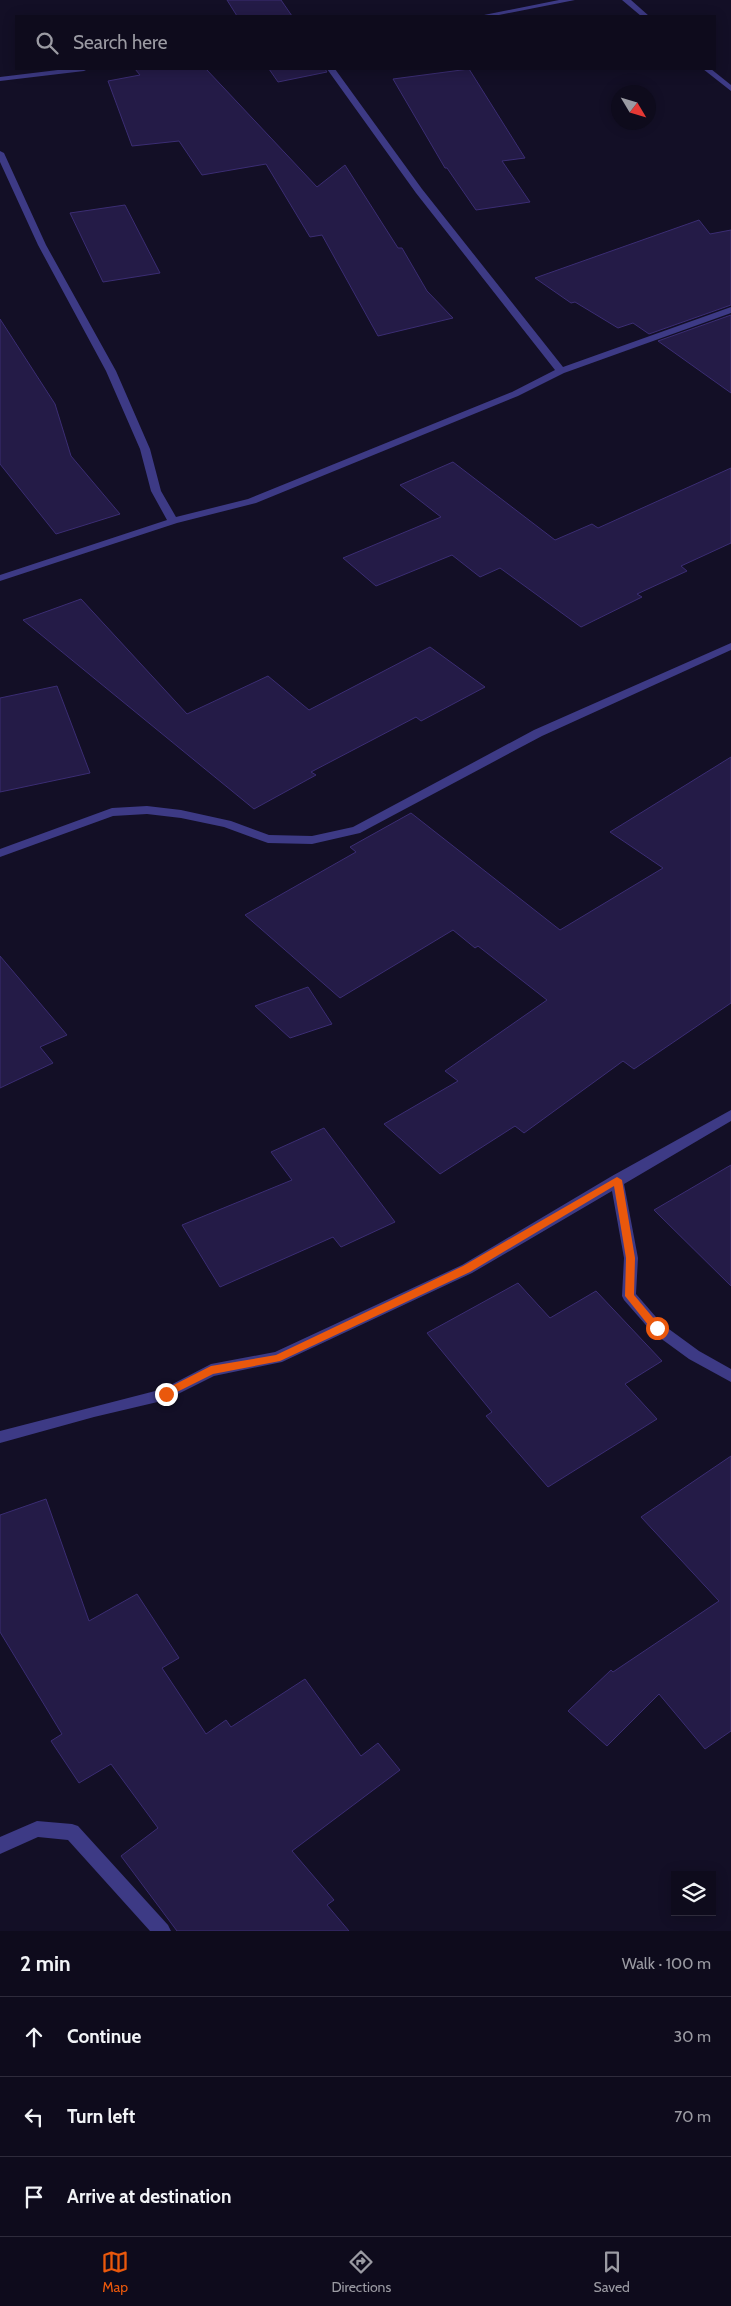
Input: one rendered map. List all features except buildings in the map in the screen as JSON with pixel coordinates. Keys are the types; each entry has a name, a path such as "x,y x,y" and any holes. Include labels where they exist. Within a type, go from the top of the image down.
{"street":[{"path":"488,15 571,0"},
{"path":"626,0 644,15"},
{"path":"0,79 76,70"},
{"path":"332,70 419,191 561,371"},
{"path":"708,70 731,90"},
{"path":"0,154 42,245 111,371 145,449 156,492 173,521"},
{"path":"0,578 173,521 252,502 515,394 561,371 731,310"},
{"path":"0,852 112,812 147,810 181,814 227,824 268,839 312,840 356,830 538,733 731,646"},
{"path":"0,1437 94,1410 166,1394 211,1370 277,1358 466,1269 731,1114"},
{"path":"617,1180 631,1258 629,1296 657,1328 694,1355 731,1376"},
{"path":"0,1846 37,1829 72,1832 162,1931"}],"route":[{"path":"166,1394 211,1370 277,1358 466,1269 617,1180 627,1227 631,1258 629,1296 657,1328"}]}
